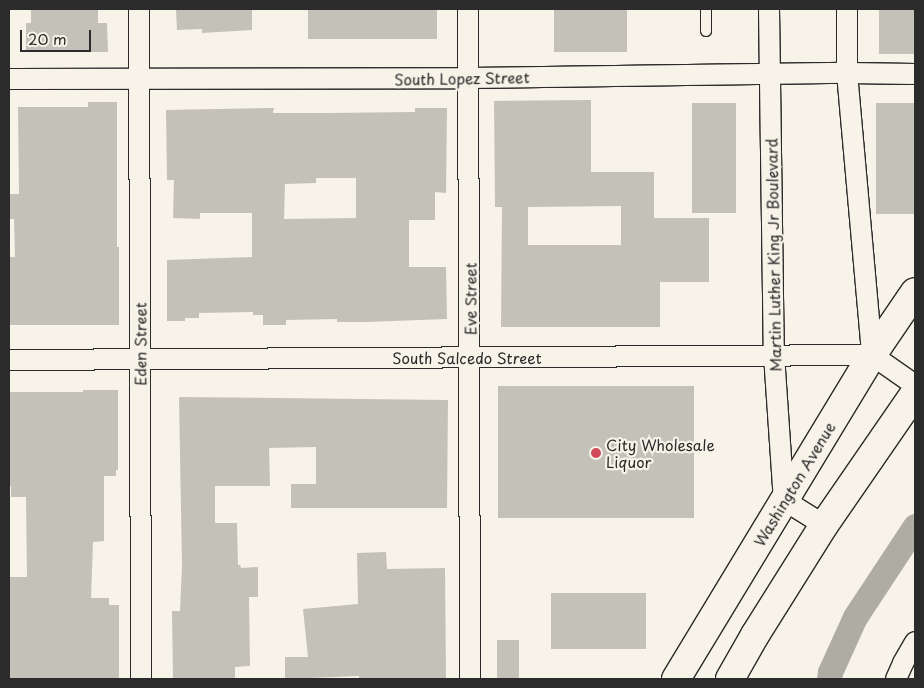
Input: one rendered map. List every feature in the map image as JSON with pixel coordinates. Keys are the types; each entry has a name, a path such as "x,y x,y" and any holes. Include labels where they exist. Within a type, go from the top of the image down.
{"street":[{"name":"Eden Street","path":"139,9 141,679"},
{"name":"Eve Street","path":"468,9 470,679"},
{"name":"Martin Luther King Jr Boulevard","path":"769,9 774,355 784,500"},
{"path":"847,9 847,73 872,355 915,385"},
{"name":"South Lopez Street","path":"9,79 468,78 770,73 915,74"},
{"name":"Washington Avenue","path":"676,679 872,355 915,292"},
{"name":"South Salcedo Street","path":"9,360 872,355"},
{"path":"730,679 755,635 824,525 915,393"},
{"path":"784,500 824,525"},
{"path":"896,679 915,642"}],"lane":[{"path":"706,9 706,31"}],"building":[{"path":"31,9 98,9 98,23 107,23 108,52 26,52 26,23 31,23"},
{"path":"176,9 252,9 252,30 202,33 202,29 177,30"},
{"path":"308,9 437,9 437,39 308,39"},
{"path":"554,9 627,9 627,52 554,52"},
{"path":"879,9 915,9 915,54 879,54"},
{"path":"591,100 591,172 654,172 654,218 709,218 709,282 660,282 660,327 501,327 502,207 495,207 494,101","holes":["621,206 621,245 528,245 528,207"]},
{"path":"88,102 117,102 119,325 9,325 9,257 15,257 14,219 9,219 9,194 19,194 18,107 88,107"},
{"path":"692,103 736,103 736,213 692,213"},
{"path":"876,103 915,103 915,214 876,214"},
{"path":"274,108 273,113 328,113 415,112 415,108 447,108 446,193 435,192 435,220 409,220 409,267 446,267 447,319 366,322 337,322 337,319 286,320 286,325 263,325 263,315 253,315 253,312 199,313 199,318 185,318 185,321 167,321 167,260 252,257 252,213 200,213 200,219 173,218 174,180 167,180 166,110","holes":["316,178 356,178 356,218 284,219 285,184 316,183"]},
{"name":"City Wholesale Liquor","path":"498,386 694,386 694,518 498,518"},
{"path":"83,390 118,390 118,470 116,470 116,476 104,476 104,541 93,542 91,598 109,598 109,605 119,605 119,679 9,678 9,577 27,577 26,497 11,497 11,486 9,486 9,392 83,392"},
{"path":"179,397 448,400 447,508 291,508 291,484 316,484 316,447 269,448 270,486 215,486 215,523 237,523 238,565 241,568 258,567 258,597 249,597 250,666 235,667 235,679 173,679 172,611 180,611 182,566"},
{"path":"386,552 387,569 445,568 446,679 359,679 359,676 285,679 285,657 308,657 303,609 358,604 357,553"},
{"path":"551,593 646,593 646,649 551,649"},
{"path":"497,640 519,640 519,679 497,679"}],"waterway":[{"path":"829,679 830,672 855,617 915,526"}],"place":[{"name":"City Wholesale Liquor","path":"596,453"}]}
